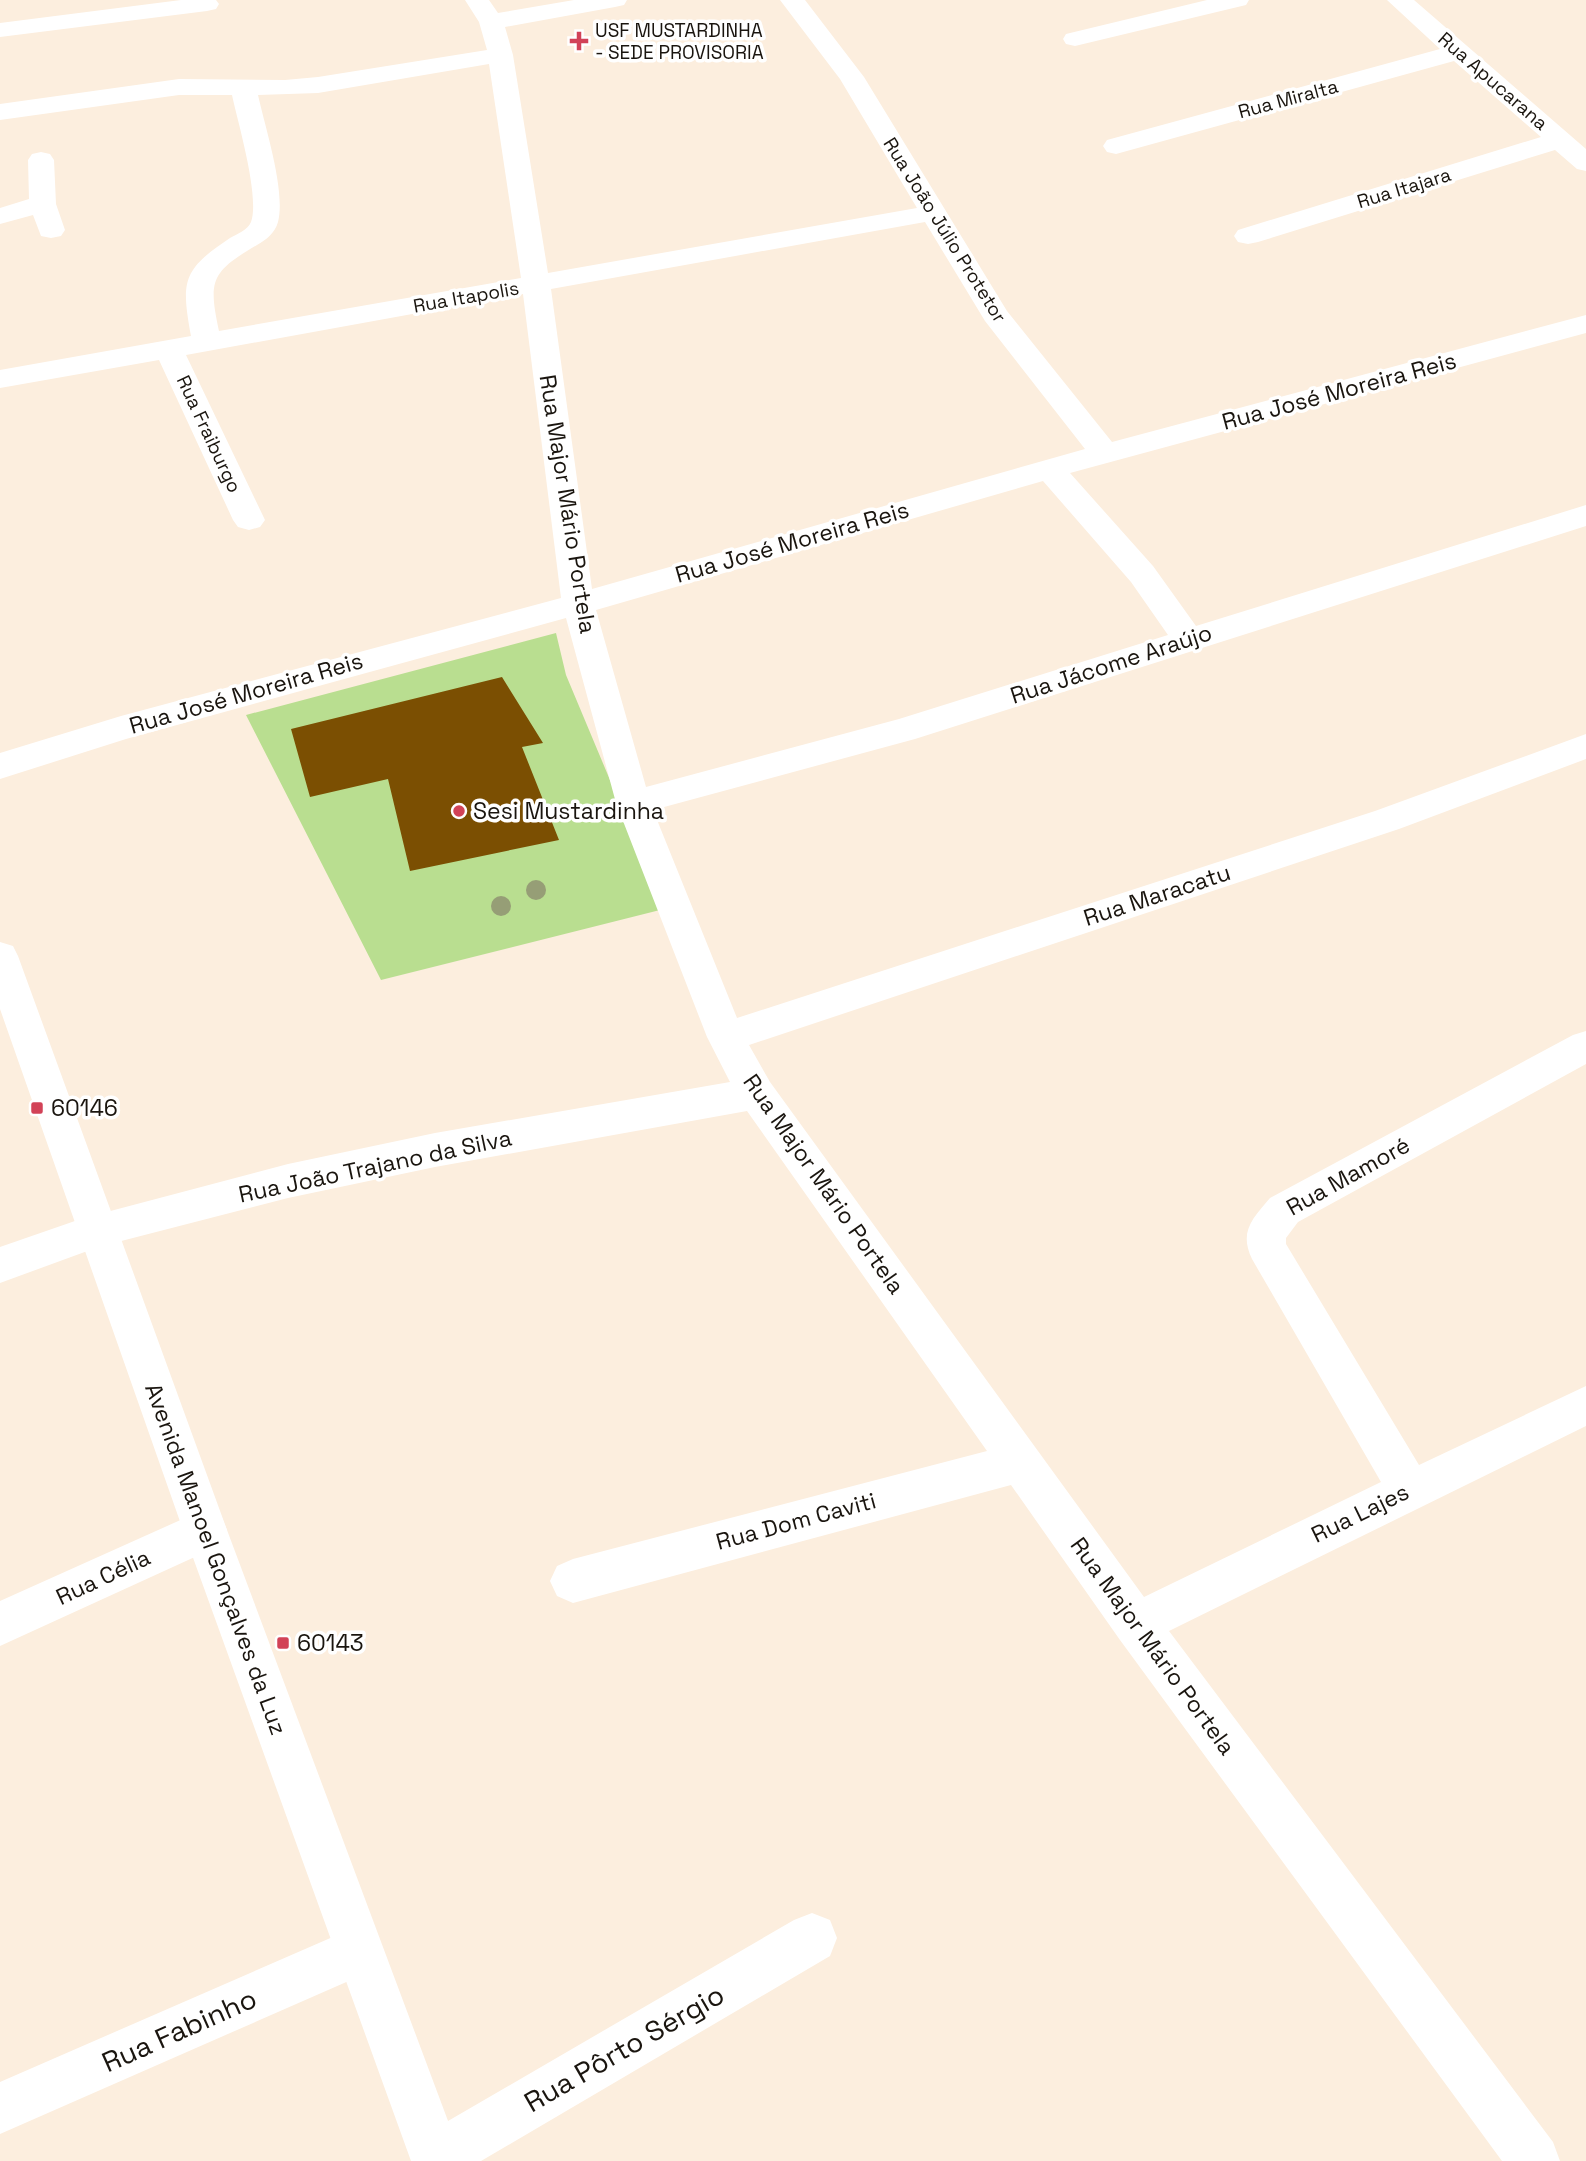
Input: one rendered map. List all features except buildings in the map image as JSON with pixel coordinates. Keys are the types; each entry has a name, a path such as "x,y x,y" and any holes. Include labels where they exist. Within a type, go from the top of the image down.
{"street":[{"path":"484,11 615,0"},
{"name":"Rua João Júlio Protetor","path":"792,0 851,78 995,316 1106,454"},
{"path":"1075,39 1237,0"},
{"name":"Rua Apucarana","path":"1399,0 1586,163"},
{"path":"0,30 207,4"},
{"name":"Rua Major Mário Portela","path":"484,11 500,55 536,285 578,604 633,803 726,1037 756,1093 1136,1624 1534,2161"},
{"name":"Rua Miralta","path":"1116,146 1460,51"},
{"path":"0,112 178,87 285,88 318,85 500,55"},
{"name":"Rua Fraiburgo","path":"207,342 197,290 200,276 213,261 257,232 265,222 266,200 243,86"},
{"name":"Rua Itajara","path":"1248,236 1560,140"},
{"path":"41,160 43,204 51,230"},
{"path":"0,216 43,204"},
{"name":"Rua Itapolis","path":"0,379 932,214"},
{"name":"Rua José Moreira Reis","path":"0,766 147,721 578,604 1049,469 1586,324"},
{"name":"Rua Fraiburgo","path":"169,349 249,520"},
{"path":"1049,469 1142,574 1188,639"},
{"name":"Rua Jácome Araújo","path":"633,803 902,730 1586,515"},
{"name":"Rua Maracatu","path":"726,1037 1387,820 1586,746"},
{"name":"Avenida Manoel Gonçalves da Luz","path":"0,956 205,1530 436,2160"},
{"name":"Rua Mamoré","path":"1409,1489 1266,1247 1265,1233 1284,1210 1586,1046"},
{"name":"Rua João Trajano da Silva","path":"0,1265 98,1230 288,1181 435,1150 756,1093"},
{"name":"Rua Lajes","path":"1136,1624 1586,1405"},
{"name":"Rua Dom Caviti","path":"573,1581 1020,1462"},
{"name":"Rua Célia","path":"0,1624 205,1530"},
{"name":"Rua Pôrto Sérgio","path":"436,2160 812,1938"},
{"name":"Rua Fabinho","path":"0,2108 358,1951"}],"green space":[{"name":"Sesi Mustardinha","path":"556,633 566,675 664,909 381,980 246,715"}],"place":[{"name":"USF MUSTARDINHA - SEDE PROVISORIA","path":"579,41"},
{"name":"Sesi Mustardinha","path":"459,811"},
{"name":"60146","path":"37,1108"},
{"name":"60143","path":"283,1643"}]}
